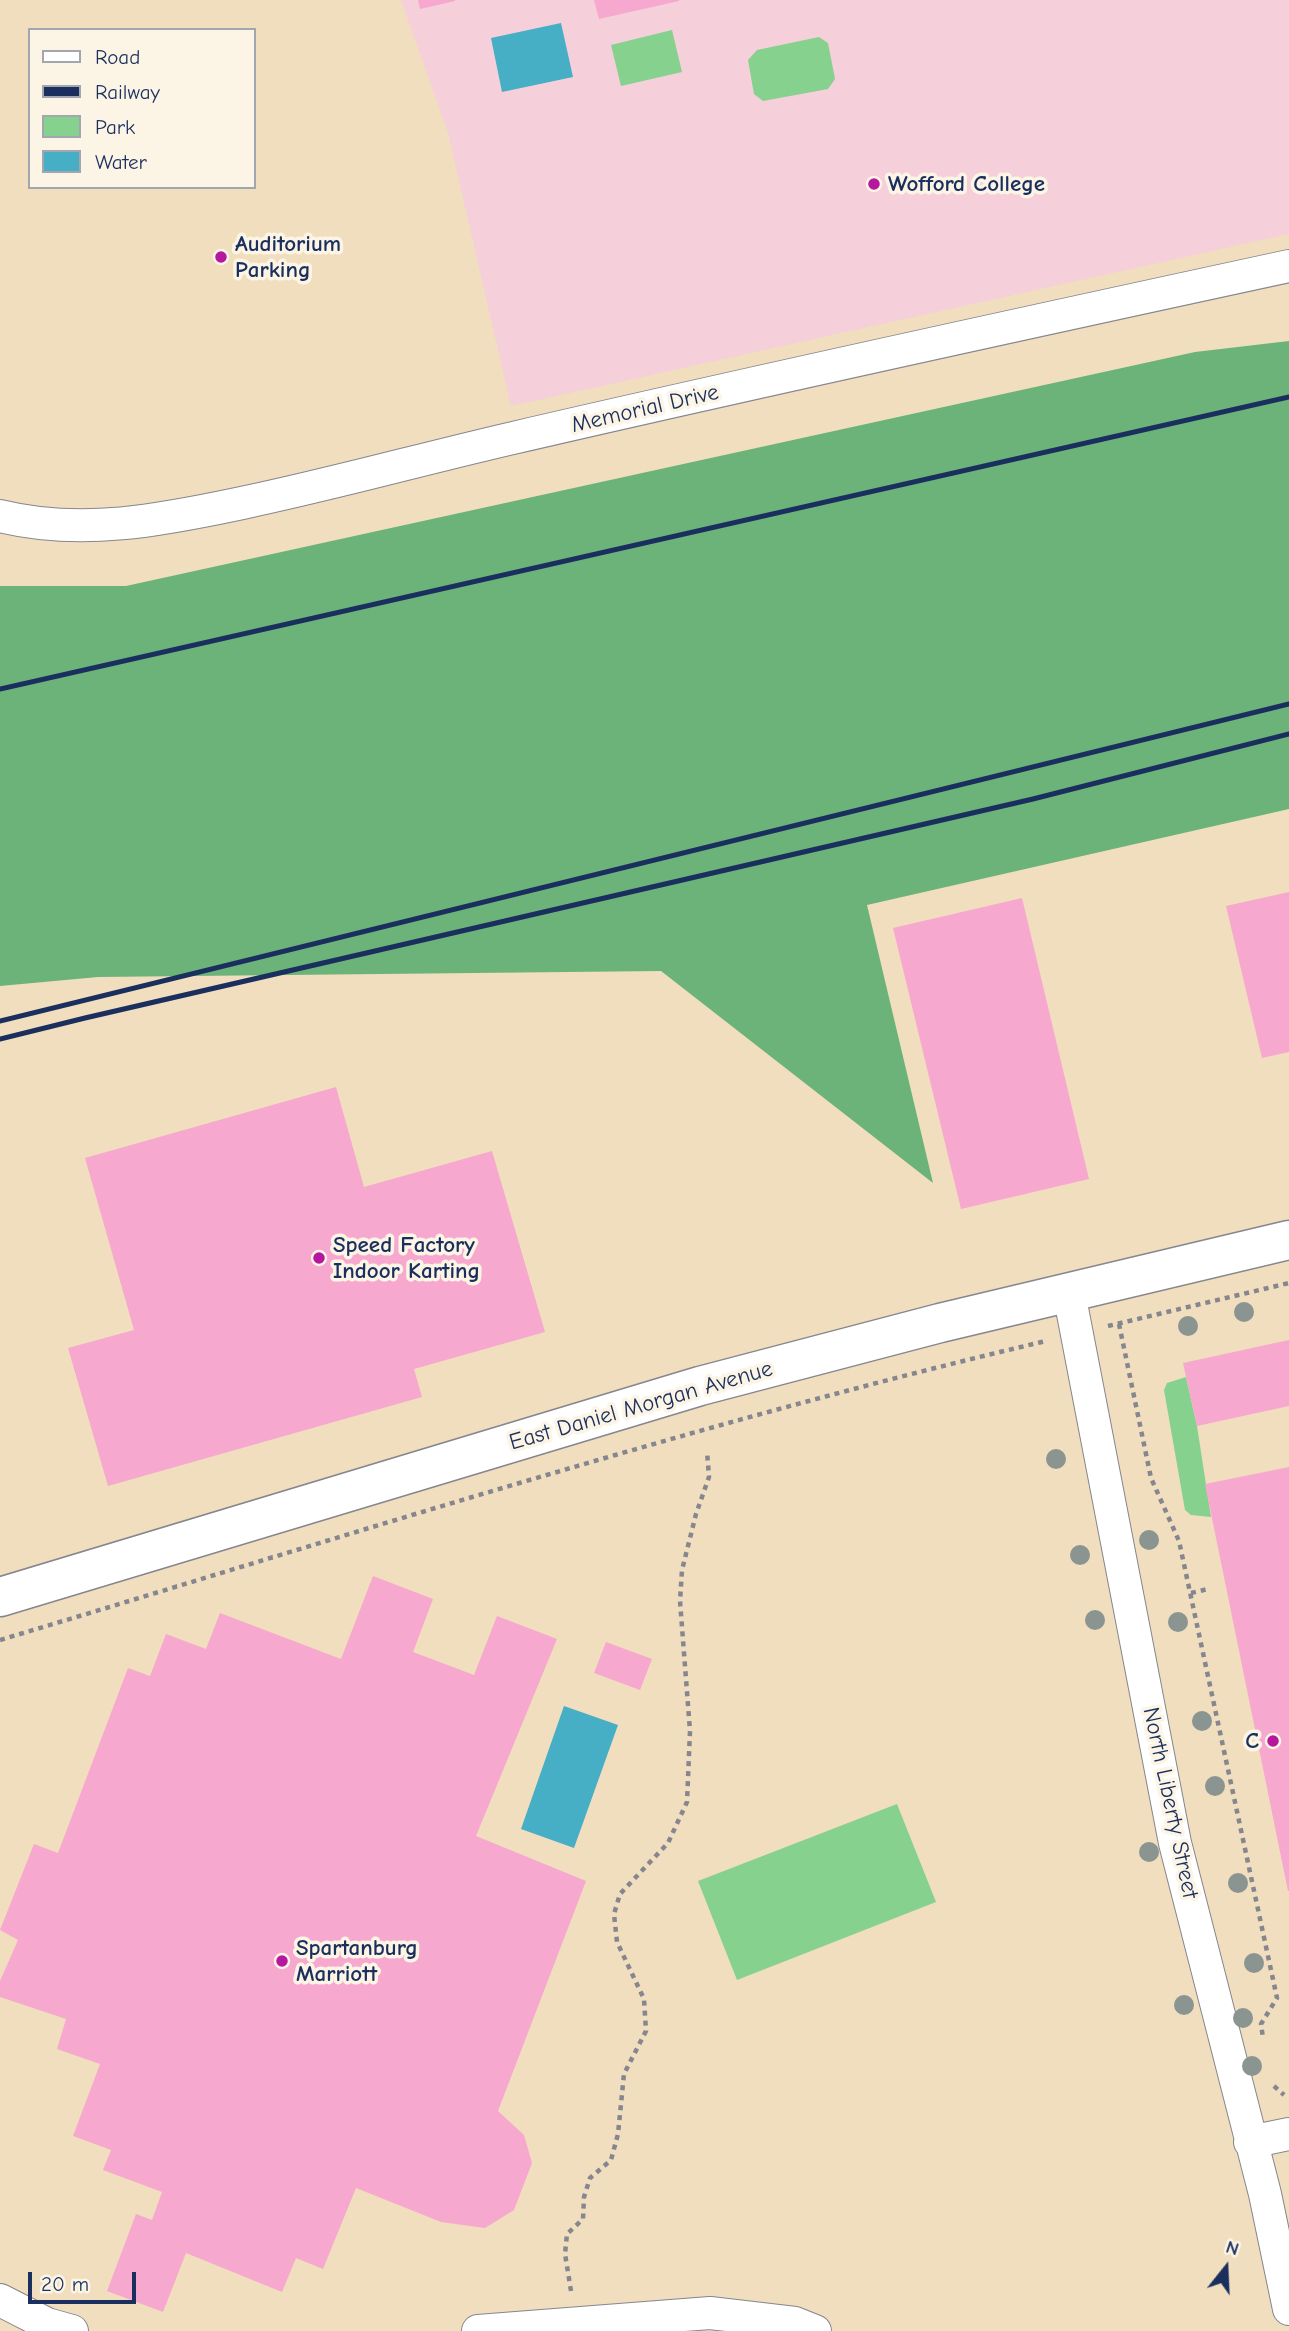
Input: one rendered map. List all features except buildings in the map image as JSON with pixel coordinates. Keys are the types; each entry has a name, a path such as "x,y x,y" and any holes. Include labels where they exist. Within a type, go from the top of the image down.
{"main road":[{"name":"East Daniel Morgan Avenue","path":"0,1597 700,1386 940,1323 1289,1240"}],"street":[{"name":"Memorial Drive","path":"0,516 65,526 108,525 197,512 300,491 526,435 1289,266"},
{"name":"North Liberty Street","path":"1069,1293 1175,1843 1265,2194 1289,2309"},
{"path":"1250,2142 1289,2134"},
{"path":"0,2300 47,2324 72,2331"},
{"path":"478,2331 709,2313 796,2323 816,2331"}],"path":[{"path":"1265,2048 1261,2024 1277,1998 1179,1541 1151,1478 1119,1324 1289,1283"},
{"path":"0,1640 632,1450 1010,1349"},
{"path":"577,2323 565,2254 568,2234 583,2220 583,2197 590,2179 611,2160 618,2134 624,2074 646,2031 644,1999 617,1942 614,1914 620,1894 668,1843 687,1802 690,1731 680,1601 685,1559 709,1477 707,1451"},
{"path":"1191,1593 1208,1589"},
{"path":"1271,2083 1284,2095"}],"shaded area":[{"name":"Wofford College","path":"401,0 1289,0 1289,234 511,406 448,133"}],"green space":[{"path":"672,30 682,72 621,86 611,45"},
{"path":"819,37 828,43 835,79 828,89 763,101 754,94 748,60 757,50"},
{"path":"1289,341 1289,809 867,905 933,1183 661,971 98,977 0,986 0,586 126,586 1195,352"},
{"path":"1186,1377 1197,1426 1211,1517 1191,1515 1185,1510 1164,1390 1167,1383"},
{"path":"897,1804 936,1902 737,1980 698,1881"}],"water":[{"path":"561,23 573,77 502,92 491,38"},
{"path":"564,1706 618,1725 574,1848 521,1829"}],"railway":[{"path":"0,689 1289,397"},
{"path":"0,1021 1289,704"},
{"path":"0,1039 1033,799 1289,734"}],"place":[{"name":"Wofford College","path":"874,184"},
{"name":"Auditorium Parking","path":"221,257"},
{"name":"Speed Factory Indoor Karting","path":"319,1258"},
{"name":"C","path":"1273,1741"},
{"name":"Spartanburg Marriott","path":"282,1961"}]}
